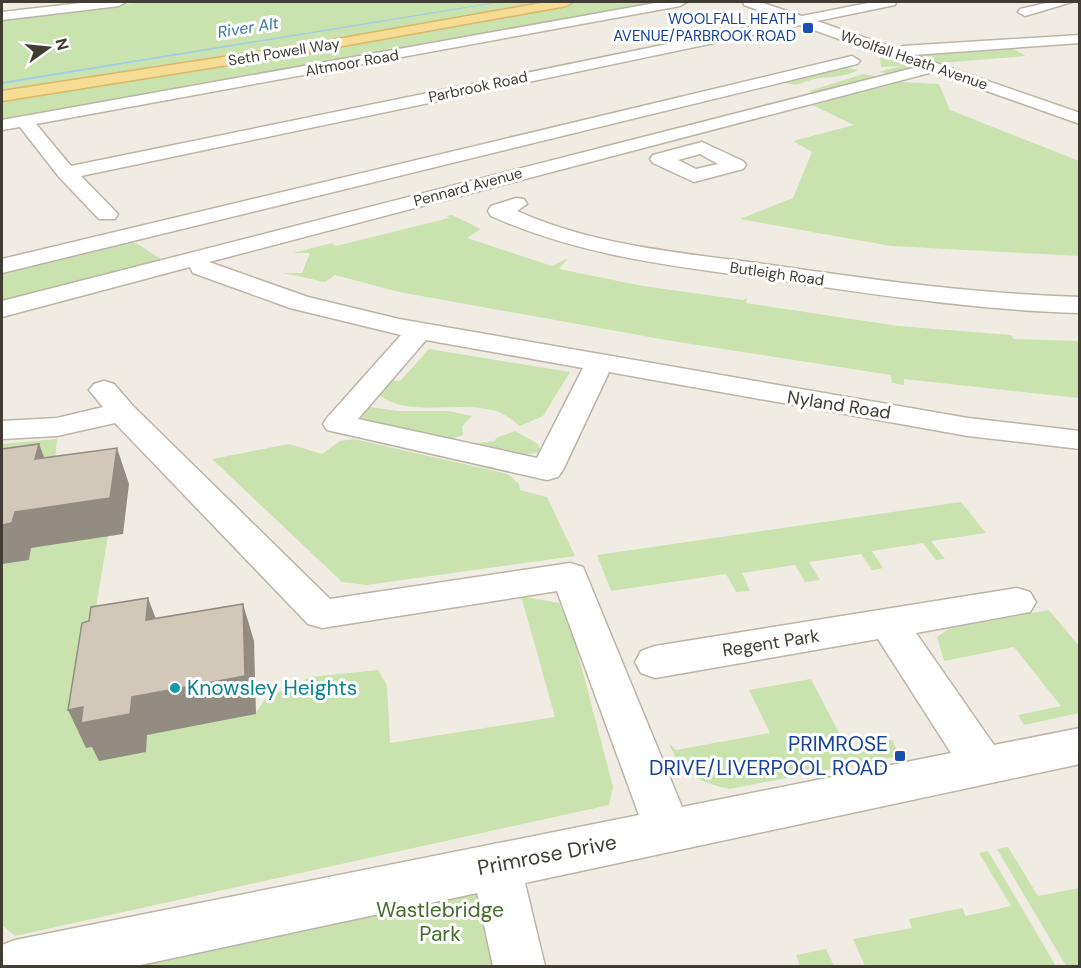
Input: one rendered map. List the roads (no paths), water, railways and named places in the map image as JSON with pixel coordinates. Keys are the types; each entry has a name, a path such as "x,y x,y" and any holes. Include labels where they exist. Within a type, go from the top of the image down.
{"main road":[{"name":"Seth Powell Way","path":"2,96 315,47 566,2"}],"street":[{"path":"2,10 6,2"},
{"path":"2,16 119,2"},
{"name":"Altmoor Road","path":"2,125 680,2"},
{"name":"Woolfall Heath Avenue","path":"749,2 1080,119"},
{"name":"Parbrook Road","path":"66,173 890,2"},
{"path":"1040,15 1020,10 1065,2"},
{"path":"893,53 1080,39"},
{"path":"956,66 977,64"},
{"name":"Pennard Avenue","path":"2,266 605,120 851,65"},
{"name":"Pennard Avenue","path":"2,309 194,264 647,140 934,67"},
{"path":"24,120 66,173 107,214"},
{"path":"605,120 677,155"},
{"name":"Butleigh Road","path":"516,204 499,211 569,238 634,253 950,299 1080,305"},
{"name":"Nyland Road","path":"141,233 194,264 237,284 342,316 968,427 1080,440"},
{"path":"419,331 338,424 547,470 599,363"},
{"path":"2,430 57,427 113,401 322,614 570,576 668,830"},
{"name":"Regent Park","path":"655,662 1017,602"},
{"path":"888,624 983,765"},
{"name":"Primrose Drive","path":"15,966 1080,746"},
{"path":"496,866 519,966"}],"waterway":[{"name":"River Alt","path":"2,83 500,2"}],"place":[{"name":"WOOLFALL HEATH AVENUE/PARBROOK ROAD","path":"808,28"},
{"name":"Knowsley Heights","path":"175,688"},
{"name":"PRIMROSE DRIVE/LIVERPOOL ROAD","path":"900,756"}],"park label":[{"name":"Wastlebridge Park","path":"440,922"}]}
